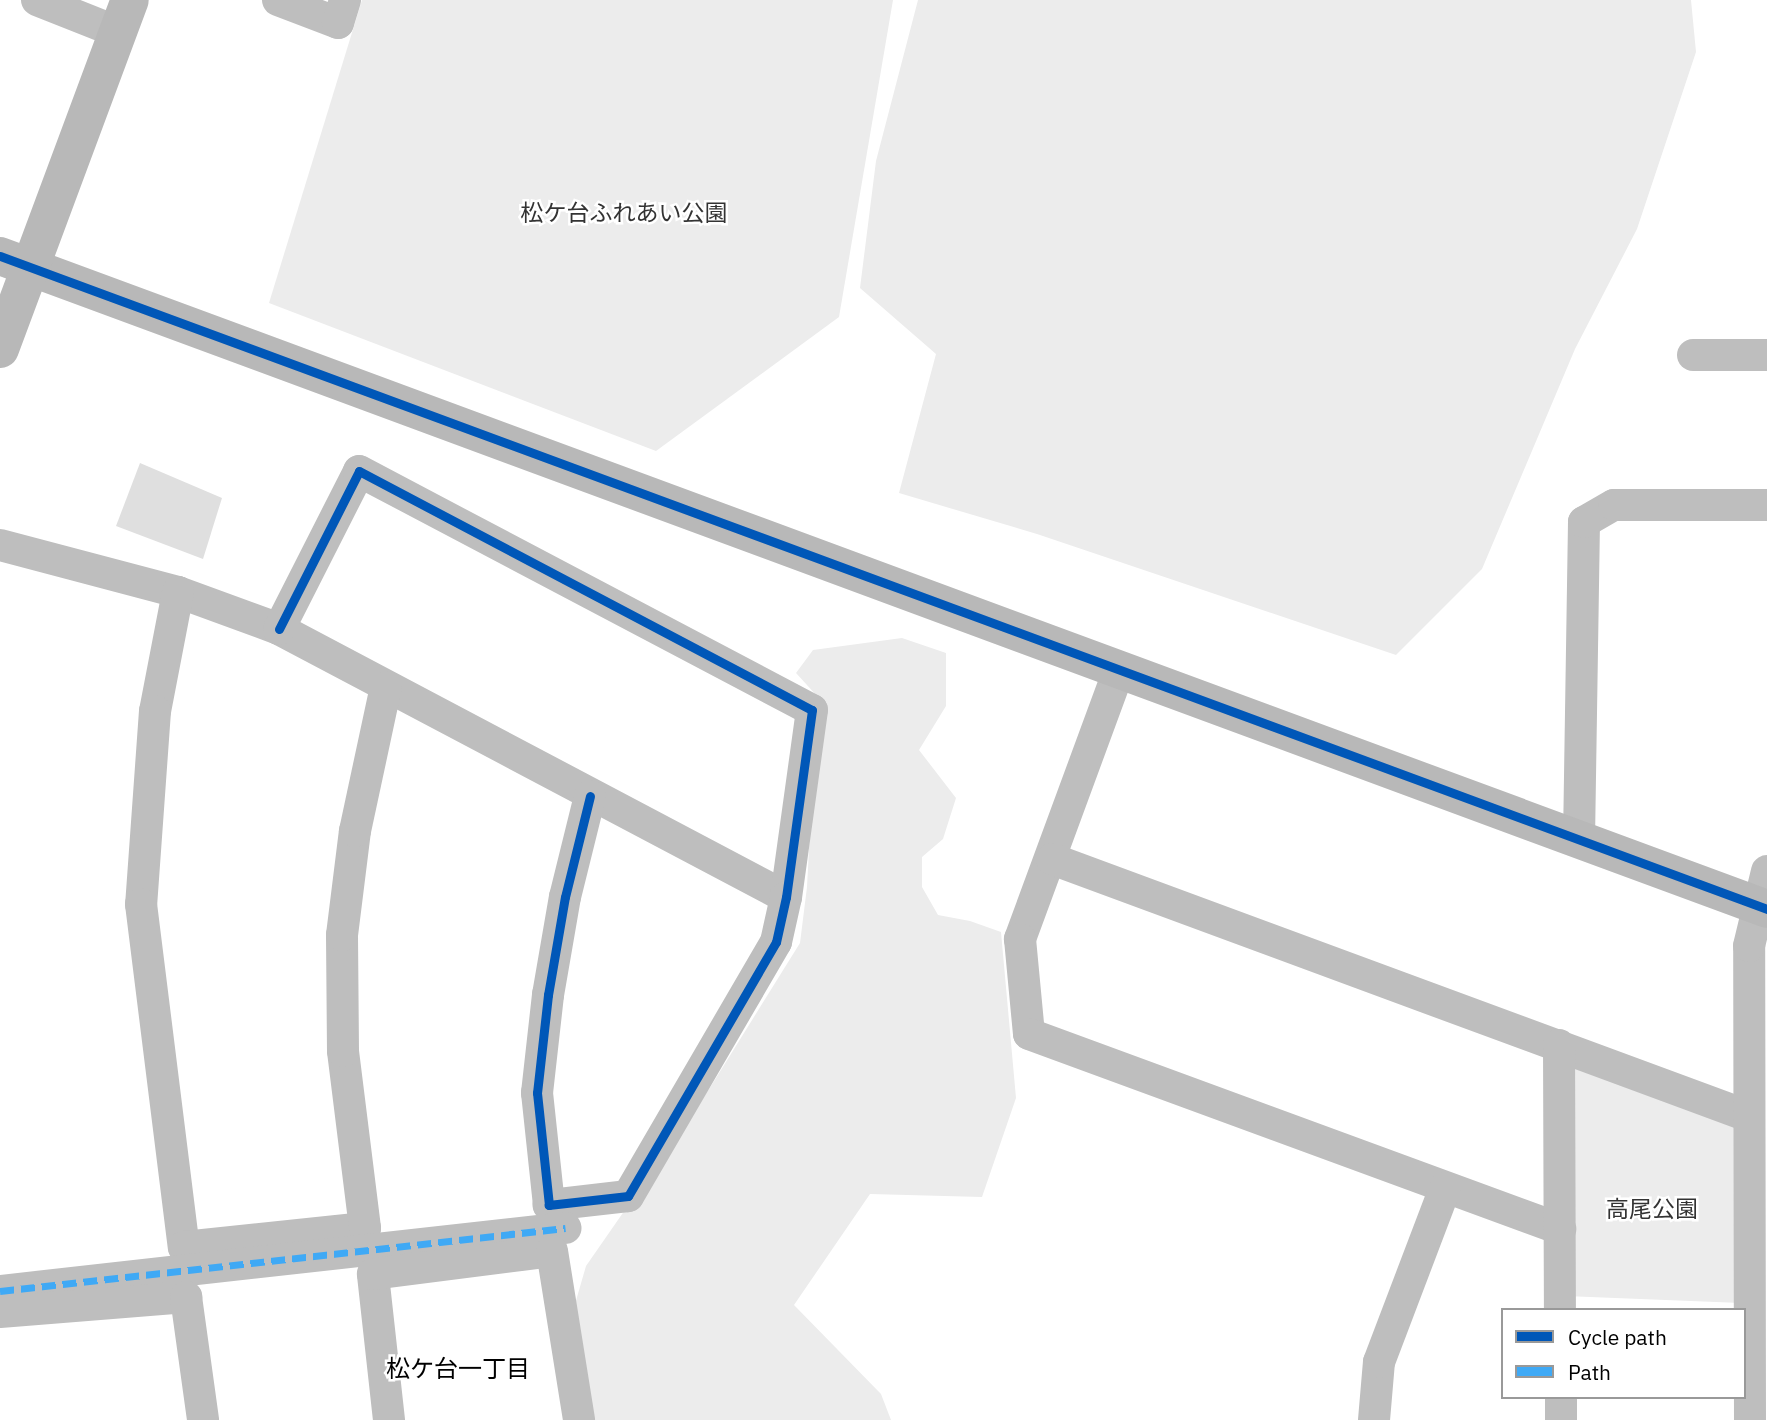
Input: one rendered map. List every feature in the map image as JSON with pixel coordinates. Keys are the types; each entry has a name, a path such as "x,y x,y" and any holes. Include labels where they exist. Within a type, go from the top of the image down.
{"street":[{"path":"0,349 15,261 124,16 37,0"},
{"path":"278,0 338,23 345,0"},
{"path":"15,261 1580,840 1765,895 1749,946 1750,1420"},
{"path":"1693,355 1767,355"},
{"path":"279,629 359,471 812,710 786,897 776,942 628,1196 549,1205 537,1093 548,995 565,897 590,796"},
{"path":"1580,840 1584,522 1614,505 1767,505"},
{"path":"0,545 178,592 279,629 590,796 786,897"},
{"path":"178,592 155,711 141,904 184,1247 365,1228 343,1051 342,934 355,831 386,687"},
{"path":"1119,670 1052,859 1020,939 1029,1034 1560,1229"},
{"path":"1052,859 1748,1116"},
{"path":"1559,1045 1560,1308"},
{"path":"1374,1420 1379,1362 1445,1188"},
{"path":"0,1290 565,1228"},
{"path":"389,1420 373,1274 552,1251 579,1420"},
{"path":"0,1312 186,1297 203,1420"},
{"path":"1560,1399 1560,1420"}],"green space":[{"name":"松ケ台ふれあい公園","path":"362,0 893,0 839,317 656,451 269,303"},
{"path":"918,0 1691,0 1696,52 1637,229 1575,349 1482,569 1396,655 1037,534 899,493 936,354 860,288 876,161"},
{"path":"902,638 946,653 946,706 919,750 956,798 943,839 922,857 922,887 938,915 970,921 1001,932 1016,1098 982,1197 870,1194 794,1305 881,1394 891,1420 593,1420 573,1311 586,1266 711,1086 800,943 807,887 817,696 796,673 813,650"},
{"name":"高尾公園","path":"1563,1051 1739,1119 1741,1303 1565,1296"}],"building":[{"path":"140,463 222,498 203,559 116,526"}],"marked path":[{"path":"0,1291 565,1228"}],"cycle path":[{"path":"0,256 1767,909"},
{"path":"279,629 359,471 812,710 786,897 776,942 628,1196 549,1205 537,1093 548,995 565,897 590,796"}],"district":[{"name":"松ケ台一丁目","path":"458,1369"}]}
